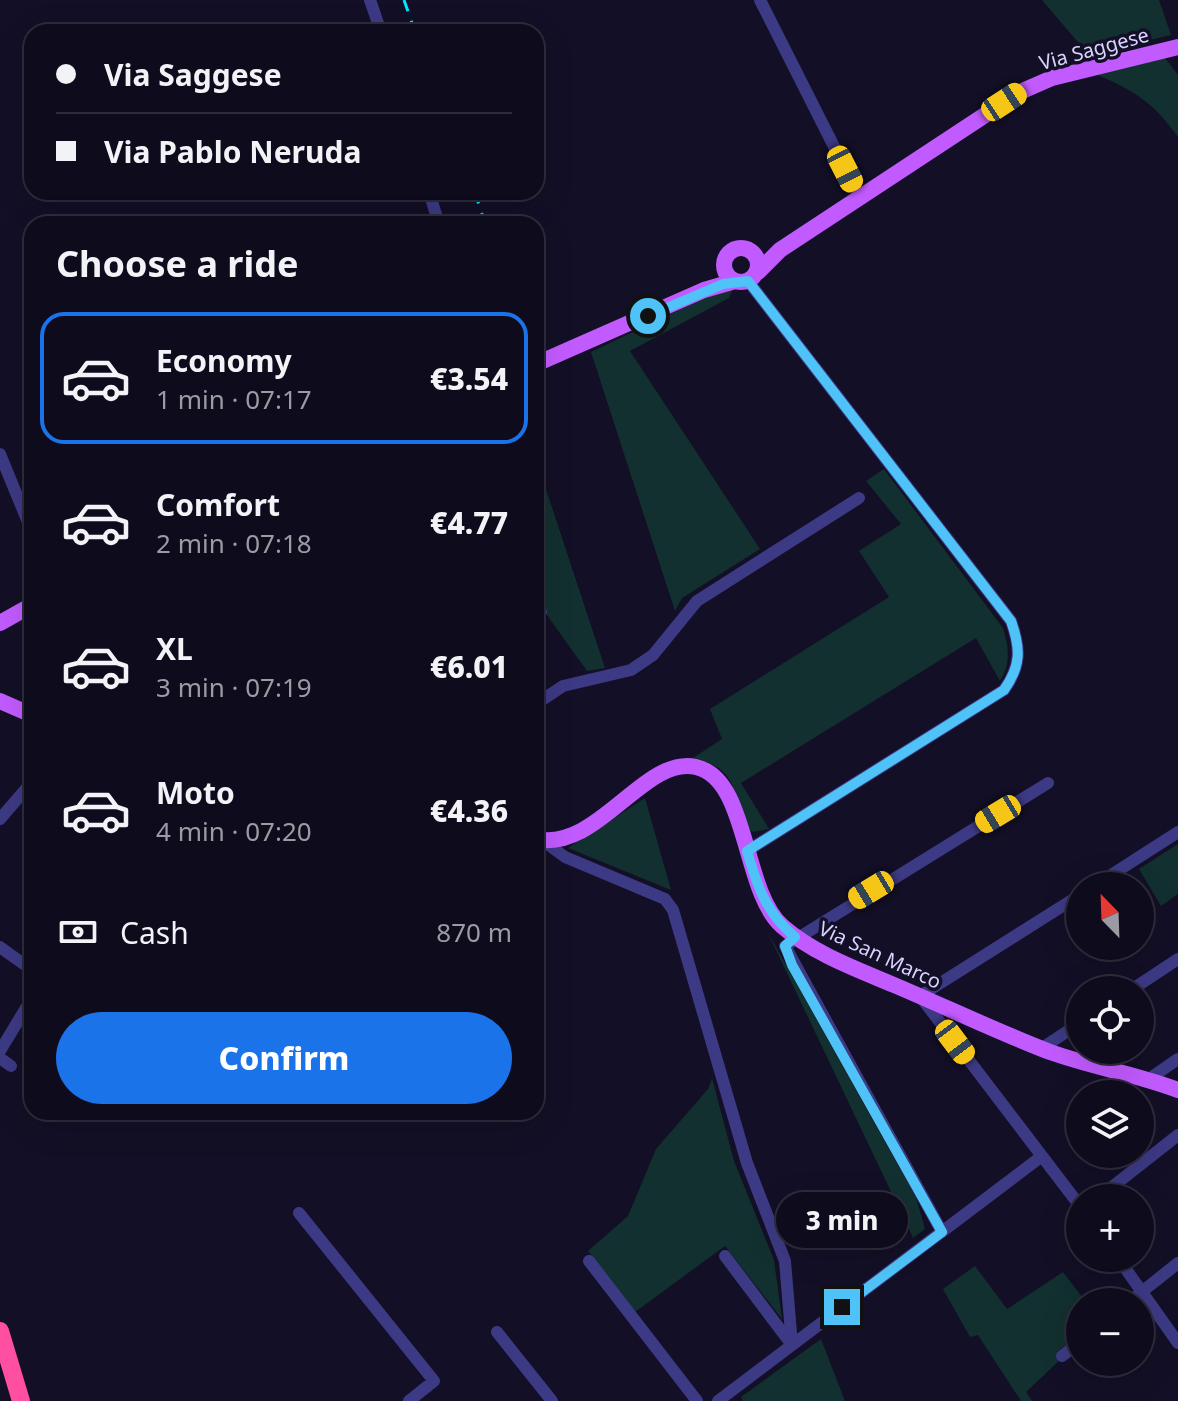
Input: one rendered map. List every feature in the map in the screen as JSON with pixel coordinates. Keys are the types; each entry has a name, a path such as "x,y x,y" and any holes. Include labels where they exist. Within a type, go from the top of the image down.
{"highway":[{"path":"0,1331 21,1401"}],"main road":[{"name":"Via Saggese","path":"780,250 1020,92 1052,78 1178,47"},
{"path":"704,290 725,259 738,249 754,253 780,250"},
{"path":"544,360 704,290 747,278 780,250"},
{"path":"747,278 758,262 754,253"},
{"path":"725,259 727,275 747,278"},
{"path":"0,623 24,610"},
{"path":"0,701 24,712"},
{"name":"Via San Marco","path":"544,838 588,829 666,771 695,766 710,772 727,791 758,890 773,917 795,937 837,961 1042,1048 1178,1090"}],"street":[{"path":"370,0 378,24"},
{"path":"760,0 860,198"},
{"path":"747,278 1011,621 1020,652 1016,673 1004,690 747,851"},
{"path":"0,454 24,512"},
{"path":"544,699 563,686 631,670 653,655 697,601 859,498"},
{"path":"942,1232 792,965 785,946 1048,783"},
{"path":"0,819 24,791"},
{"path":"1116,872 1178,832"},
{"path":"544,842 565,857 665,899 673,910 747,1163 785,1261 792,1345"},
{"path":"1066,904 920,996 1066,1188"},
{"path":"0,947 24,964"},
{"path":"1152,976 1178,959"},
{"path":"0,1051 24,1011"},
{"path":"1042,1048 1066,1032"},
{"path":"1149,1079 1178,1059"},
{"path":"1116,1184 1178,1135"},
{"path":"718,1401 1042,1156"},
{"path":"299,1213 434,1381 409,1401"},
{"path":"725,1256 792,1345"},
{"path":"589,1261 697,1401"},
{"path":"1146,1288 1178,1263"},
{"path":"1154,1308 1178,1343"},
{"path":"497,1332 552,1401"},
{"path":"1062,1356 1066,1353"}],"green space":[{"path":"1042,0 1159,0 1171,35 1088,54"},
{"path":"1165,58 1178,75 1178,137 1142,98 1095,74"},
{"path":"733,288 729,298 630,351 760,549 682,598 675,611 591,352 721,290"},
{"path":"884,469 1003,628 1008,649 1006,668 1000,681 976,638 741,783 769,829 752,832 729,779 710,763 693,758 722,739 710,709 889,597 859,551 901,524 866,481"},
{"path":"544,483 605,668 587,671 544,611"},
{"path":"645,798 671,890 568,848"},
{"path":"1178,844 1178,894 1161,906 1154,894 1154,872 1141,872 1139,869"},
{"path":"767,931 916,1197 925,1229 913,1238"},
{"path":"712,1078 734,1161 774,1260 782,1319 725,1246 635,1312 588,1251 628,1216 656,1149 708,1089"},
{"path":"975,1266 1007,1309 1063,1272 1075,1288 1066,1288 1066,1345 1057,1352 1061,1359 1026,1392 1032,1401 1021,1401 978,1335 970,1337 943,1289"},
{"path":"821,1339 845,1401 743,1401 741,1397"}],"railway":[{"path":"404,0 412,24"},
{"path":"478,200 482,216"}],"route":[{"path":"648,316 704,290 735,281 748,281 1011,621 1020,652 1016,673 1004,690 747,851 758,890 773,917 795,937 785,946 792,965 942,1232 842,1307"}]}
